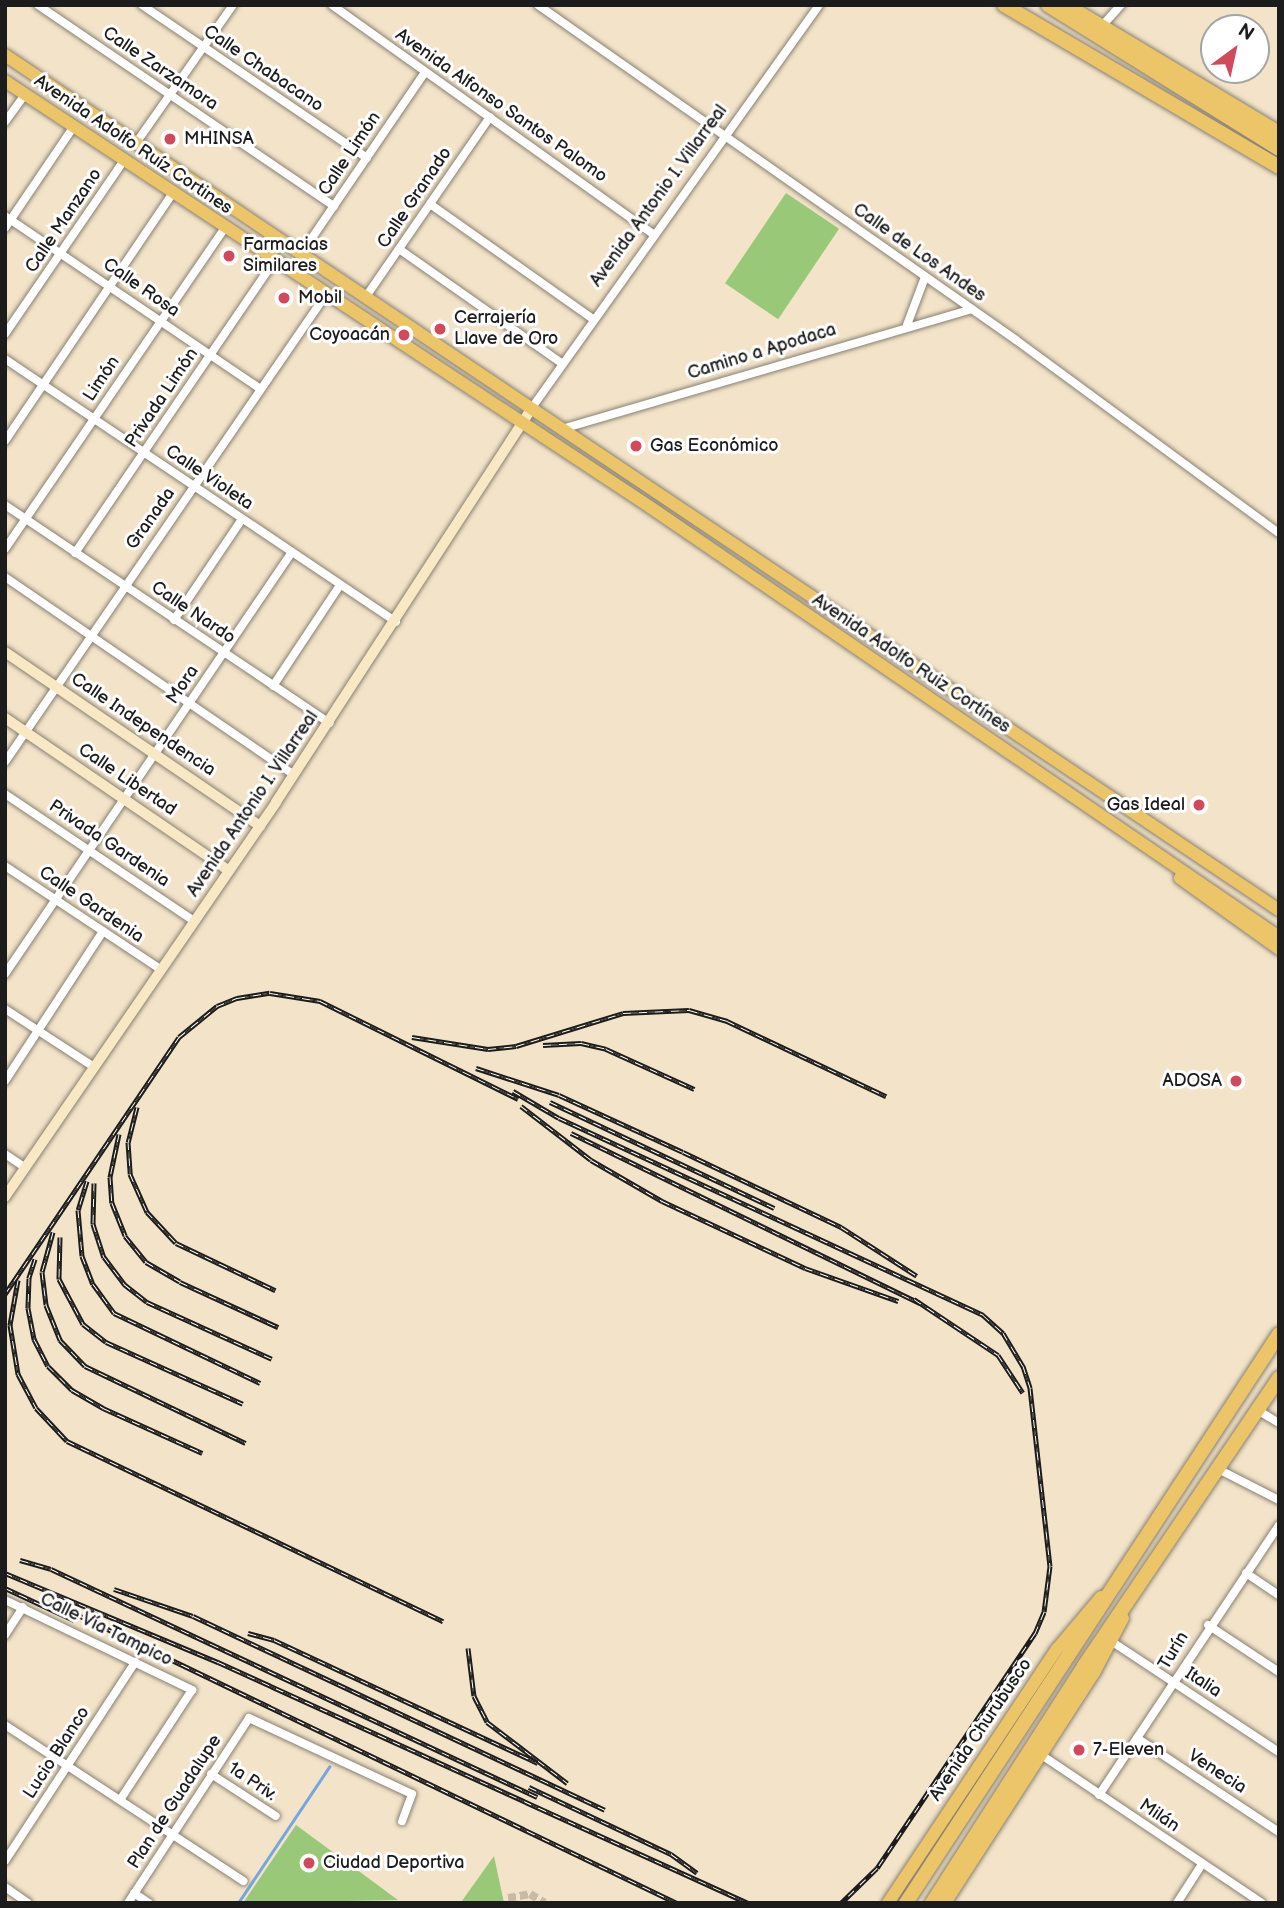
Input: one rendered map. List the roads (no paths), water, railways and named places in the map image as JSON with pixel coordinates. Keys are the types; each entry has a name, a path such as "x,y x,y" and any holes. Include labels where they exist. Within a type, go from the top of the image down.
{"highway":[{"path":"1004,5 1279,167"},
{"path":"1018,5 1036,22"},
{"path":"1048,5 1279,149"},
{"path":"1066,5 1279,133"},
{"name":"Avenida Churubusco","path":"906,1903 1050,1685 1112,1583 1278,1334"},
{"path":"932,1903 1084,1666 1220,1470 1279,1378"}],"main road":[{"name":"Avenida Adolfo Ruíz Cortines","path":"5,55 562,429"},
{"name":"Avenida Adolfo Ruíz Cortines","path":"5,81 520,425"},
{"name":"Avenida Adolfo Ruiz Cortínes","path":"520,425 673,523 1279,937"},
{"name":"Avenida Adolfo Ruiz Cortínes","path":"562,429 890,645 1279,910"},
{"path":"1140,843 1200,895 1279,949"},
{"name":"Avenida Churubusco","path":"888,1903 1057,1649 1112,1583"},
{"path":"945,1903 1111,1641 1134,1597"}],"street":[{"name":"Calle Zarzamora","path":"38,5 334,206"},
{"name":"Calle Chabacano","path":"142,5 367,158"},
{"path":"136,143 233,5"},
{"name":"Avenida Alfonso Santos Palomo","path":"332,5 652,233"},
{"name":"Calle de Los Andes","path":"538,5 972,309 1279,533"},
{"name":"Avenida Antonio I. Villarreal","path":"5,1197 260,826 396,622 453,524 562,363 652,233 819,5"},
{"path":"1101,27 1121,5"},
{"name":"Calle Limón","path":"301,254 425,72"},
{"path":"5,122 25,94"},
{"name":"Calle Granado","path":"365,298 490,117"},
{"path":"5,228 8,218 74,126"},
{"name":"Calle Manzano","path":"5,334 124,160"},
{"path":"5,441 173,193"},
{"path":"430,205 593,319"},
{"name":"Calle Rosa","path":"8,218 259,388"},
{"name":"Limón","path":"5,549 225,228"},
{"path":"399,250 562,363"},
{"name":"Privada Limón","path":"75,553 274,261"},
{"path":"907,325 925,277"},
{"name":"Granada","path":"5,762 259,388 325,296"},
{"name":"Camino a Apodaca","path":"562,429 907,325 972,309"},
{"name":"Calle Violeta","path":"5,359 396,622"},
{"name":"Calle Nardo","path":"5,505 328,723"},
{"path":"174,620 242,519"},
{"name":"Mora","path":"5,974 292,552"},
{"path":"5,577 294,775"},
{"path":"273,686 340,585"},
{"name":"Calle Independencia","path":"5,652 260,826"},
{"name":"Calle Libertad","path":"5,718 229,871"},
{"name":"Privada Gardenia","path":"5,794 194,921"},
{"name":"Calle Gardenia","path":"5,866 160,969"},
{"path":"5,1081 103,932"},
{"path":"5,1009 94,1067"},
{"path":"5,1154 26,1168"},
{"path":"1259,1411 1279,1423"},
{"path":"1220,1470 1279,1500"},
{"name":"Turín","path":"1099,1795 1208,1625 1279,1525"},
{"path":"1246,1573 1279,1595"},
{"name":"Calle Vía Tampico","path":"5,1600 192,1690 120,1800"},
{"path":"5,1635 23,1608"},
{"path":"1208,1625 1279,1672"},
{"name":"Italia","path":"1111,1641 1279,1752"},
{"name":"Lucio Blanco","path":"5,1861 135,1662"},
{"name":"Plan de Guadalupe","path":"128,1903 249,1718 412,1794 402,1821"},
{"path":"5,1725 243,1881"},
{"name":"Venecia","path":"1137,1738 1279,1832"},
{"name":"Milán","path":"1040,1754 1262,1903"},
{"name":"1a Priv.","path":"211,1774 276,1816"},
{"path":"1177,1903 1202,1864"},
{"path":"5,1887 28,1903"},
{"path":"134,1894 149,1903"}],"waterway":[{"path":"238,1903 329,1767"}],"tunnel":[{"path":"508,1898 530,1894 545,1903"}],"railway":[{"path":"5,1294 179,1037 217,1006 237,998 270,993 320,1001 518,1099"},
{"path":"412,1037 488,1049 516,1046 623,1013 689,1010 727,1021 886,1096"},
{"path":"543,1045 581,1043 606,1049 694,1089"},
{"path":"476,1068 559,1095 683,1152 841,1227 917,1276"},
{"path":"513,1091 559,1118 983,1315 1003,1333 1023,1366 1030,1388 1050,1566 1044,1612 1035,1633 877,1868 841,1903"},
{"path":"550,1102 774,1208"},
{"path":"521,1106 591,1160 662,1201 805,1268 898,1301"},
{"path":"137,1107 128,1142 130,1174 147,1212 176,1243 275,1290"},
{"path":"571,1133 920,1303"},
{"path":"119,1134 110,1177 112,1203 125,1236 146,1262 180,1282 278,1327"},
{"path":"87,1181 78,1210 82,1256 93,1284 114,1313 260,1383"},
{"path":"94,1183 93,1224 104,1257 124,1284 147,1302 272,1359"},
{"path":"53,1232 42,1272 46,1305 60,1340 85,1366 246,1443"},
{"path":"60,1237 59,1279 83,1324 106,1342 243,1404"},
{"path":"35,1259 29,1278 28,1308 34,1339 48,1366 72,1390 103,1408 202,1453"},
{"path":"18,1280 10,1325 18,1374 36,1408 67,1441 443,1621"},
{"path":"914,1299 998,1355 1023,1393"},
{"path":"20,1560 51,1569 537,1797"},
{"path":"5,1573 218,1662 748,1903"},
{"path":"5,1588 74,1620"},
{"path":"114,1589 193,1616 605,1810"},
{"path":"66,1609 677,1903"},
{"path":"248,1633 274,1640 538,1763"},
{"path":"468,1648 474,1696 487,1722 567,1783"},
{"path":"529,1787 671,1854 697,1873"}],"place":[{"name":"MHINSA","path":"170,139"},
{"name":"Farmacias Similares","path":"229,256"},
{"name":"Mobil","path":"284,298"},
{"name":"Cerrajería Llave de Oro","path":"440,329"},
{"name":"Coyoacán","path":"404,335"},
{"name":"Gas Económico","path":"636,446"},
{"name":"Gas Ideal","path":"1199,805"},
{"name":"ADOSA","path":"1236,1081"},
{"name":"7-Eleven","path":"1079,1750"},
{"name":"Ciudad Deportiva","path":"309,1863"}]}
